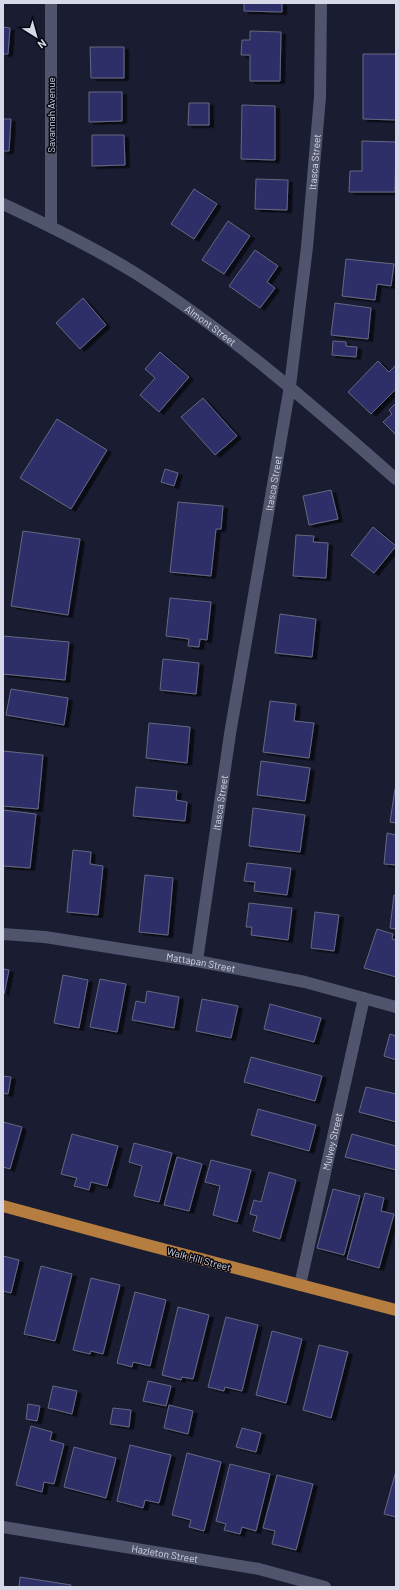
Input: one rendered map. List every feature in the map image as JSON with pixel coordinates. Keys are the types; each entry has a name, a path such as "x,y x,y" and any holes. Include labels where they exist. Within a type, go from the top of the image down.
{"main road":[{"name":"Walk Hill Street","path":"3,1206 396,1310"}],"street":[{"name":"Savannah Avenue","path":"51,3 51,226"},
{"name":"Itasca Street","path":"197,960 230,734 290,386 307,247 320,97 321,3"},
{"name":"Almont Street","path":"3,204 51,226 135,273 213,326 290,386 396,480"},
{"name":"Mattapan Street","path":"3,934 45,937 197,960 305,982 396,1007"},
{"name":"Mulvey Street","path":"300,1285 364,998"},
{"name":"Hazleton Street","path":"3,1527 259,1570 325,1587"}],"building":[{"path":"244,3 282,3 282,12 244,11"},
{"path":"3,27 10,28 8,54 3,54"},
{"path":"250,31 281,32 280,81 250,81 250,55 241,55 242,40 250,40"},
{"path":"90,47 124,47 124,78 91,78"},
{"path":"363,54 396,54 396,120 363,119"},
{"path":"89,92 122,92 122,121 89,122"},
{"path":"189,103 209,103 209,125 188,125"},
{"path":"242,105 275,106 275,160 241,159"},
{"path":"3,119 11,119 9,151 3,151"},
{"path":"92,135 124,135 125,165 92,166"},
{"path":"362,141 396,142 395,192 349,192 350,171 362,171"},
{"path":"256,179 288,180 287,210 255,209"},
{"path":"194,189 217,204 194,239 171,224"},
{"path":"228,221 250,236 224,274 202,260"},
{"path":"255,250 278,266 267,282 275,288 260,308 229,286"},
{"path":"346,259 394,264 391,286 377,284 375,300 342,296"},
{"path":"83,298 106,325 80,349 56,323"},
{"path":"335,303 371,308 368,339 331,335"},
{"path":"333,341 346,342 346,346 357,347 356,357 332,355"},
{"path":"160,352 189,377 159,412 140,395 155,378 145,369"},
{"path":"378,361 389,372 396,365 396,389 371,414 348,392"},
{"path":"203,398 237,436 215,455 181,417"},
{"path":"396,403 396,435 383,422 392,414 389,410"},
{"path":"57,419 107,450 71,509 20,478"},
{"path":"165,469 178,473 174,486 161,482"},
{"path":"331,490 338,519 309,525 303,496"},
{"path":"178,502 223,506 221,529 216,529 211,576 170,572"},
{"path":"373,527 396,546 374,573 351,555"},
{"path":"23,531 80,539 68,615 11,606"},
{"path":"296,535 314,536 313,542 328,543 326,578 293,576"},
{"path":"170,598 211,602 207,640 200,639 199,647 188,646 189,639 166,636"},
{"path":"280,614 316,619 312,657 275,653"},
{"path":"3,636 69,642 65,680 3,674"},
{"path":"163,659 199,663 196,694 160,690"},
{"path":"11,689 68,698 64,725 6,715"},
{"path":"270,701 296,704 294,721 314,723 309,758 263,752"},
{"path":"149,723 190,727 187,763 146,758"},
{"path":"3,751 43,755 38,809 3,806"},
{"path":"261,761 310,768 305,801 257,795"},
{"path":"136,787 177,791 176,800 187,802 185,821 133,816"},
{"path":"396,789 396,823 390,822"},
{"path":"253,808 305,815 300,852 249,846"},
{"path":"3,810 36,814 30,868 3,866"},
{"path":"387,833 396,835 396,865 384,864"},
{"path":"73,850 91,852 90,864 103,866 98,915 67,912"},
{"path":"247,863 291,868 287,895 254,891 255,882 244,881"},
{"path":"145,875 173,878 168,935 139,932"},
{"path":"394,895 396,896 396,929 390,928"},
{"path":"249,903 292,908 288,940 251,935 252,927 246,927"},
{"path":"315,912 339,915 334,951 311,948"},
{"path":"377,929 393,934 392,939 396,940 396,977 364,968"},
{"path":"3,969 9,970 4,994 3,993"},
{"path":"63,975 88,980 79,1028 54,1023"},
{"path":"100,979 126,984 117,1032 90,1027"},
{"path":"147,991 179,997 174,1028 132,1020 136,1001 145,1003"},
{"path":"202,999 238,1006 231,1038 196,1031"},
{"path":"270,1004 321,1018 314,1042 264,1029"},
{"path":"390,1034 396,1036 396,1060 384,1056"},
{"path":"251,1057 322,1076 315,1101 244,1082"},
{"path":"3,1076 11,1077 8,1094 3,1093"},
{"path":"366,1087 396,1094 396,1122 359,1112"},
{"path":"258,1109 316,1125 309,1151 251,1135"},
{"path":"3,1122 22,1127 10,1169 3,1167"},
{"path":"72,1134 118,1146 107,1186 91,1182 89,1190 74,1186 77,1178 61,1174"},
{"path":"352,1134 396,1146 396,1170 345,1157"},
{"path":"134,1143 172,1153 159,1202 134,1196 142,1166 129,1162"},
{"path":"177,1157 202,1164 189,1211 164,1205"},
{"path":"211,1160 251,1170 237,1222 213,1215 220,1186 205,1182"},
{"path":"269,1172 296,1180 280,1239 253,1231 257,1216 250,1214 254,1200 261,1202"},
{"path":"333,1189 360,1196 344,1255 317,1248"},
{"path":"365,1193 384,1198 381,1211 394,1214 379,1268 347,1259"},
{"path":"3,1256 19,1260 11,1293 3,1291"},
{"path":"41,1266 72,1274 55,1341 24,1334"},
{"path":"91,1278 120,1285 103,1354 91,1351 90,1354 73,1350"},
{"path":"135,1292 166,1300 150,1366 133,1362 132,1367 117,1363"},
{"path":"178,1307 209,1315 193,1379 182,1377 181,1380 162,1375"},
{"path":"226,1317 258,1325 242,1391 225,1387 224,1391 208,1387"},
{"path":"272,1331 302,1339 286,1403 256,1395"},
{"path":"319,1345 348,1352 331,1418 303,1410"},
{"path":"148,1381 171,1386 166,1406 143,1401"},
{"path":"53,1386 77,1391 72,1414 48,1408"},
{"path":"28,1404 40,1406 37,1421 26,1419"},
{"path":"169,1405 193,1411 188,1434 164,1428"},
{"path":"113,1408 131,1410 129,1427 110,1424"},
{"path":"31,1426 52,1432 50,1440 64,1444 54,1484 44,1482 42,1492 16,1485"},
{"path":"242,1428 261,1433 256,1452 236,1447"},
{"path":"130,1445 171,1455 159,1503 145,1500 143,1508 117,1501"},
{"path":"74,1447 116,1458 106,1498 64,1487"},
{"path":"187,1453 221,1462 204,1531 189,1527 191,1520 172,1515"},
{"path":"230,1464 270,1474 256,1531 242,1527 240,1534 224,1530 226,1524 216,1521"},
{"path":"396,1471 396,1517 384,1514"},
{"path":"277,1475 313,1484 296,1550 272,1544 275,1531 263,1528"},
{"path":"20,1577 71,1585 70,1587 19,1587"}]}
